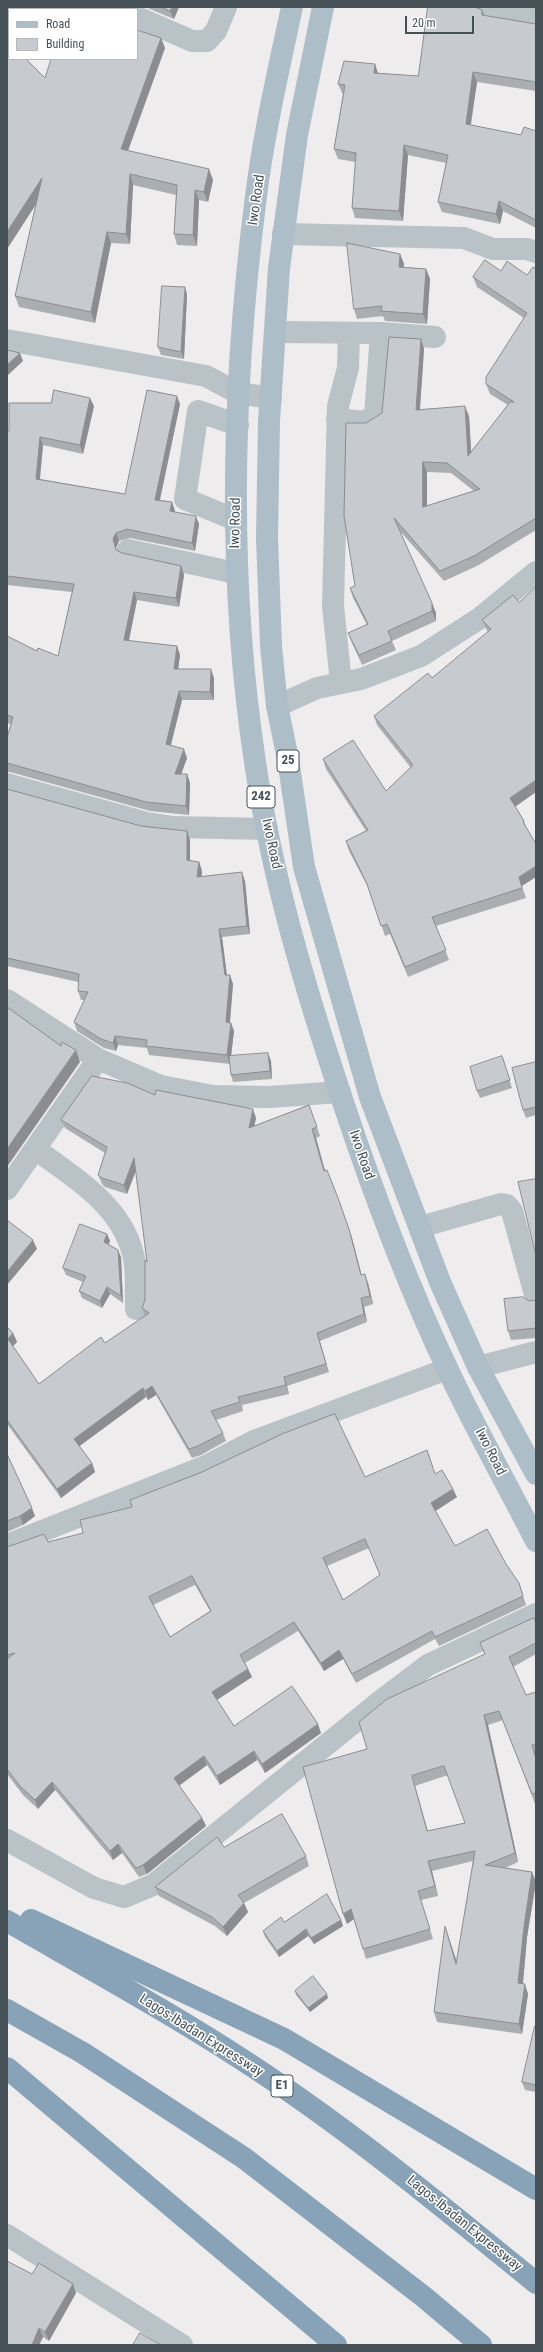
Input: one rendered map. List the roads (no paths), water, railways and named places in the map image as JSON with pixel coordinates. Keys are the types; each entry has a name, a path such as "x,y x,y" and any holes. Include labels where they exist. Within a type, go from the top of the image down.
{"highway":[{"path":"7,1909 284,2039 536,2189"},
{"name":"Lagos-Ibadan Expressway","path":"7,1921 209,2038 286,2089 376,2153 536,2282"},
{"path":"7,2010 83,2053 244,2158 424,2297 481,2345"},
{"path":"7,2068 336,2345"}],"main road":[{"name":"Iwo Road","path":"292,7 272,100 255,201 244,311 238,393 236,573 247,699 255,762 267,829 314,1015 367,1174 447,1369 536,1541"},
{"name":"Iwo Road","path":"323,7 297,135 278,268 276,332 270,398 267,538 271,646 277,706 308,882 370,1097 401,1183 420,1227 440,1282 478,1367 536,1474"}],"street":[{"path":"138,17 192,41 207,41 216,31 226,7"},
{"path":"485,7 536,17"},
{"path":"283,234 464,238 493,249 527,249 536,252"},
{"path":"276,332 381,333 435,338"},
{"path":"341,683 333,606 337,419 338,406 348,368 349,333"},
{"path":"337,419 364,422 375,416 381,333"},
{"path":"7,340 206,376 238,393 270,398"},
{"path":"236,520 185,499 198,411 238,425"},
{"path":"128,550 236,573"},
{"path":"277,706 317,688 360,679 421,656 480,618 536,572"},
{"path":"7,784 147,823 173,827 267,829"},
{"path":"7,1000 98,1059 161,1086 213,1096 269,1097 340,1092"},
{"path":"7,1189 98,1059"},
{"path":"35,1149 101,1200 120,1220 134,1254 136,1309"},
{"path":"420,1227 501,1204 507,1205 512,1211 536,1298"},
{"path":"478,1367 536,1352"},
{"path":"7,1545 206,1466 254,1441 447,1369"},
{"path":"7,1840 94,1888 124,1897 152,1885 382,1700 428,1665 536,1614"},
{"path":"7,2235 182,2345"}]}
